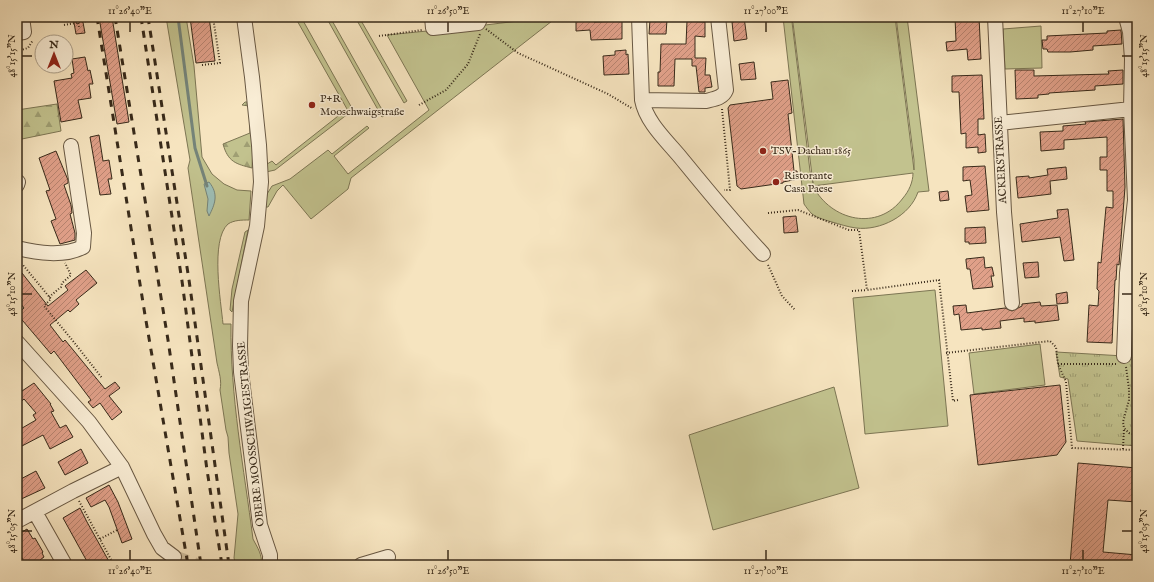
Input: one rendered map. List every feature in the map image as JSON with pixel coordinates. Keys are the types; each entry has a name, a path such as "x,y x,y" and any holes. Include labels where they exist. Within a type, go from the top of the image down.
{"street":[{"path":"17,33 24,32 22,17"},
{"name":"OBERE MOOSSCHWAIGESTRASSE","path":"244,17 254,98 261,182 257,226 241,301 241,372 260,525 270,555 270,565"},
{"path":"639,17 642,100 646,114 728,216 763,254"},
{"path":"642,100 706,101 721,96 725,93 726,90 718,17"},
{"name":"ACKERSTRASSE","path":"995,17 1004,212 1012,303"},
{"path":"1124,360 1127,273 1136,200 1131,109 1132,59 1130,32 1126,17"},
{"path":"433,22 479,20"},
{"path":"1000,123 1131,109"},
{"path":"17,248 43,253 64,252 83,247 85,239 71,146"},
{"path":"17,342 89,422 122,466 154,534 162,548 174,557"},
{"path":"17,521 122,466"},
{"path":"35,512 65,565"},
{"path":"361,565 388,557"}],"path":[{"path":"64,25 88,21 88,17"},
{"path":"202,65 210,62 220,63 213,17"},
{"path":"420,105 446,90 468,64 481,33 479,20"},
{"path":"479,20 518,53 608,94 638,112 646,114"},
{"path":"78,22 79,28"},
{"path":"379,36 433,22"},
{"path":"708,191 730,190 721,96"},
{"path":"768,213 798,210 843,228 859,230 867,290"},
{"path":"49,297 61,287 62,282 71,275 65,265 64,252"},
{"path":"763,254 782,296 795,310"},
{"path":"17,263 20,267 23,265 51,299 44,306 102,378"},
{"path":"852,291 939,280 946,353 953,401 958,400"},
{"path":"946,353 1050,341 1056,346 1058,364 1066,382 1072,448 1137,450"},
{"path":"1058,364 1124,360 1129,389 1129,400 1123,422 1123,449"},
{"path":"1124,428 1129,433 1137,435"},
{"path":"74,491 114,565"},
{"path":"100,539 118,530"}],"green space":[{"path":"166,17 186,17 194,66 202,157 212,174 224,184 237,190 251,191 249,220 238,220 230,223 223,232 219,243 218,272 223,324 231,324 231,351 238,432 253,539 260,554 261,565 236,565 234,558 238,514 220,390 220,376 188,168 190,160"},
{"path":"295,17 301,17 353,110 275,170 266,172 264,166 272,161 276,165 347,109"},
{"path":"326,17 330,17 385,115 382,117"},
{"path":"355,17 359,17 407,101 404,103"},
{"path":"551,17 552,21 351,178 348,189 311,219 283,185 277,191 268,207 265,207 267,194 272,186 290,179 328,150 332,154 367,126 369,128 334,156 348,174 429,110 387,35"},
{"path":"783,17 792,17 793,20 813,17 895,17 914,170 896,17 907,17 929,191 918,192 914,201 901,215 875,227 856,228 819,218 812,214 804,204","holes":["792,22 793,23 813,183 810,171","913,173 907,192 893,209 881,215 868,218 855,218 843,214 831,207 821,198 813,186"]},
{"path":"1041,26 1042,68 1005,69 1003,29"},
{"path":"245,102 248,102 252,106 255,141 253,148 252,168 233,161 227,155 223,144 250,133 249,106 242,105"},
{"path":"57,104 61,131 17,140 17,110"},
{"path":"248,230 232,312 230,310 232,289 245,232"},
{"path":"935,290 948,426 865,434 853,298"},
{"path":"1040,344 1045,385 974,394 969,353"},
{"path":"1056,352 1124,356 1137,359 1137,446 1077,441 1068,379 1060,377"},
{"path":"834,387 859,488 713,530 689,435"}],"water":[{"path":"209,182 214,191 215,199 209,216 207,211 208,199 204,184"}],"building":[{"path":"73,17 82,17 85,33 76,34"},
{"path":"99,17 112,17 129,122 117,124"},
{"path":"190,17 209,17 215,61 196,63"},
{"path":"576,17 594,17 594,22 622,21 622,39 591,40 590,30 576,31"},
{"path":"736,17 744,17 747,39 734,41 732,22 737,21"},
{"path":"955,17 979,17 981,59 968,60 967,49 947,51 946,42 956,41"},
{"path":"650,20 667,20 666,34 649,34"},
{"path":"687,21 705,22 705,37 695,36 695,58 706,58 705,75 710,75 712,87 705,88 705,92 699,92 696,66 692,66 692,59 675,59 674,86 658,86 661,44 686,44"},
{"path":"1121,30 1122,44 1093,46 1093,50 1070,52 1048,52 1047,49 1043,49 1042,40 1047,40 1047,36 1107,33 1107,31"},
{"path":"626,50 626,55 628,54 629,74 604,75 603,56 615,55 615,51"},
{"path":"85,57 93,84 89,84 91,98 78,100 82,118 61,122 54,81 72,78 71,74 74,74 74,59"},
{"path":"754,62 756,79 741,80 739,64"},
{"path":"1015,70 1034,70 1034,76 1109,74 1108,71 1123,70 1123,84 1095,86 1095,90 1049,93 1038,95 1038,98 1016,99"},
{"path":"982,75 984,119 978,119 978,135 985,134 986,152 978,153 978,147 966,148 966,133 961,134 959,92 952,92 952,76"},
{"path":"788,80 792,113 788,114 794,171 797,171 798,179 783,183 741,189 737,186 728,108 730,105 773,99 771,82"},
{"path":"1123,119 1125,187 1119,265 1117,264 1115,280 1112,343 1087,342 1089,305 1098,306 1098,262 1101,263 1106,207 1113,208 1113,191 1107,191 1107,170 1100,170 1100,157 1107,157 1107,137 1064,140 1064,149 1041,151 1040,132 1063,131 1063,126 1086,124 1085,122"},
{"path":"99,135 103,161 109,160 112,179 108,179 111,194 100,195 90,137"},
{"path":"56,151 68,180 68,183 64,185 71,205 72,213 70,214 75,233 75,240 60,244 51,221 56,219 46,191 50,190 39,158"},
{"path":"985,166 989,210 967,212 965,196 972,195 970,180 963,181 963,167"},
{"path":"1066,167 1067,179 1050,181 1051,194 1018,198 1016,177 1029,176 1029,178 1048,175 1047,169"},
{"path":"948,191 949,200 940,201 939,192"},
{"path":"1068,209 1074,260 1064,261 1060,237 1022,242 1020,224 1058,218 1057,210"},
{"path":"796,216 798,232 784,233 783,217"},
{"path":"985,227 986,243 969,244 969,242 965,242 965,228"},
{"path":"984,257 985,268 992,267 994,276 991,276 993,287 973,289 970,269 967,269 966,259"},
{"path":"1038,262 1039,277 1025,278 1023,263"},
{"path":"86,270 97,283 76,300 79,304 70,312 68,310 50,325 63,342 65,340 105,389 115,382 120,388 109,396 122,412 112,420 100,403 93,408 88,402 91,400 54,351 51,354 17,314 24,308 17,299 17,277 22,273 48,306 68,290 65,286"},
{"path":"1067,292 1068,303 1057,304 1056,294"},
{"path":"1040,302 1041,306 1057,305 1059,320 1035,323 1035,321 1024,322 1024,318 1000,321 1001,328 961,330 959,314 954,315 953,306 966,305 967,313 1005,308 1012,311 1022,306 1022,304"},
{"path":"34,383 51,404 54,411 51,412 60,428 66,425 73,437 50,449 43,435 20,447 17,440 17,431 36,420 33,415 36,413 24,399 17,405 17,385 22,391"},
{"path":"1060,385 1066,442 1057,455 978,465 970,395"},
{"path":"81,449 88,463 65,475 58,462"},
{"path":"1078,463 1137,468 1137,502 1108,500 1103,552 1137,555 1137,565 1070,565"},
{"path":"36,471 45,488 17,501 17,481"},
{"path":"109,485 118,502 132,539 122,543 105,500 91,507 86,498"},
{"path":"80,508 111,565 89,565 63,518"},
{"path":"27,529 33,539 35,538 43,552 44,557 40,560 42,565 26,565 19,553 17,554 17,535"}],"waterway":[{"path":"178,17 195,148 207,186"}],"tunnel":[{"path":"174,557 196,565"}],"railway":[{"path":"97,17 145,315 188,565"},
{"path":"115,17 168,340 201,565"},
{"path":"141,17 182,281 207,470 222,565"},
{"path":"148,17 189,280 229,565"}],"place":[{"name":"P+R Mooschwaigstraße","path":"312,105"},
{"name":"TSV-Dachau 1865","path":"763,151"},
{"name":"Ristorante Casa Paese","path":"776,182"}]}
